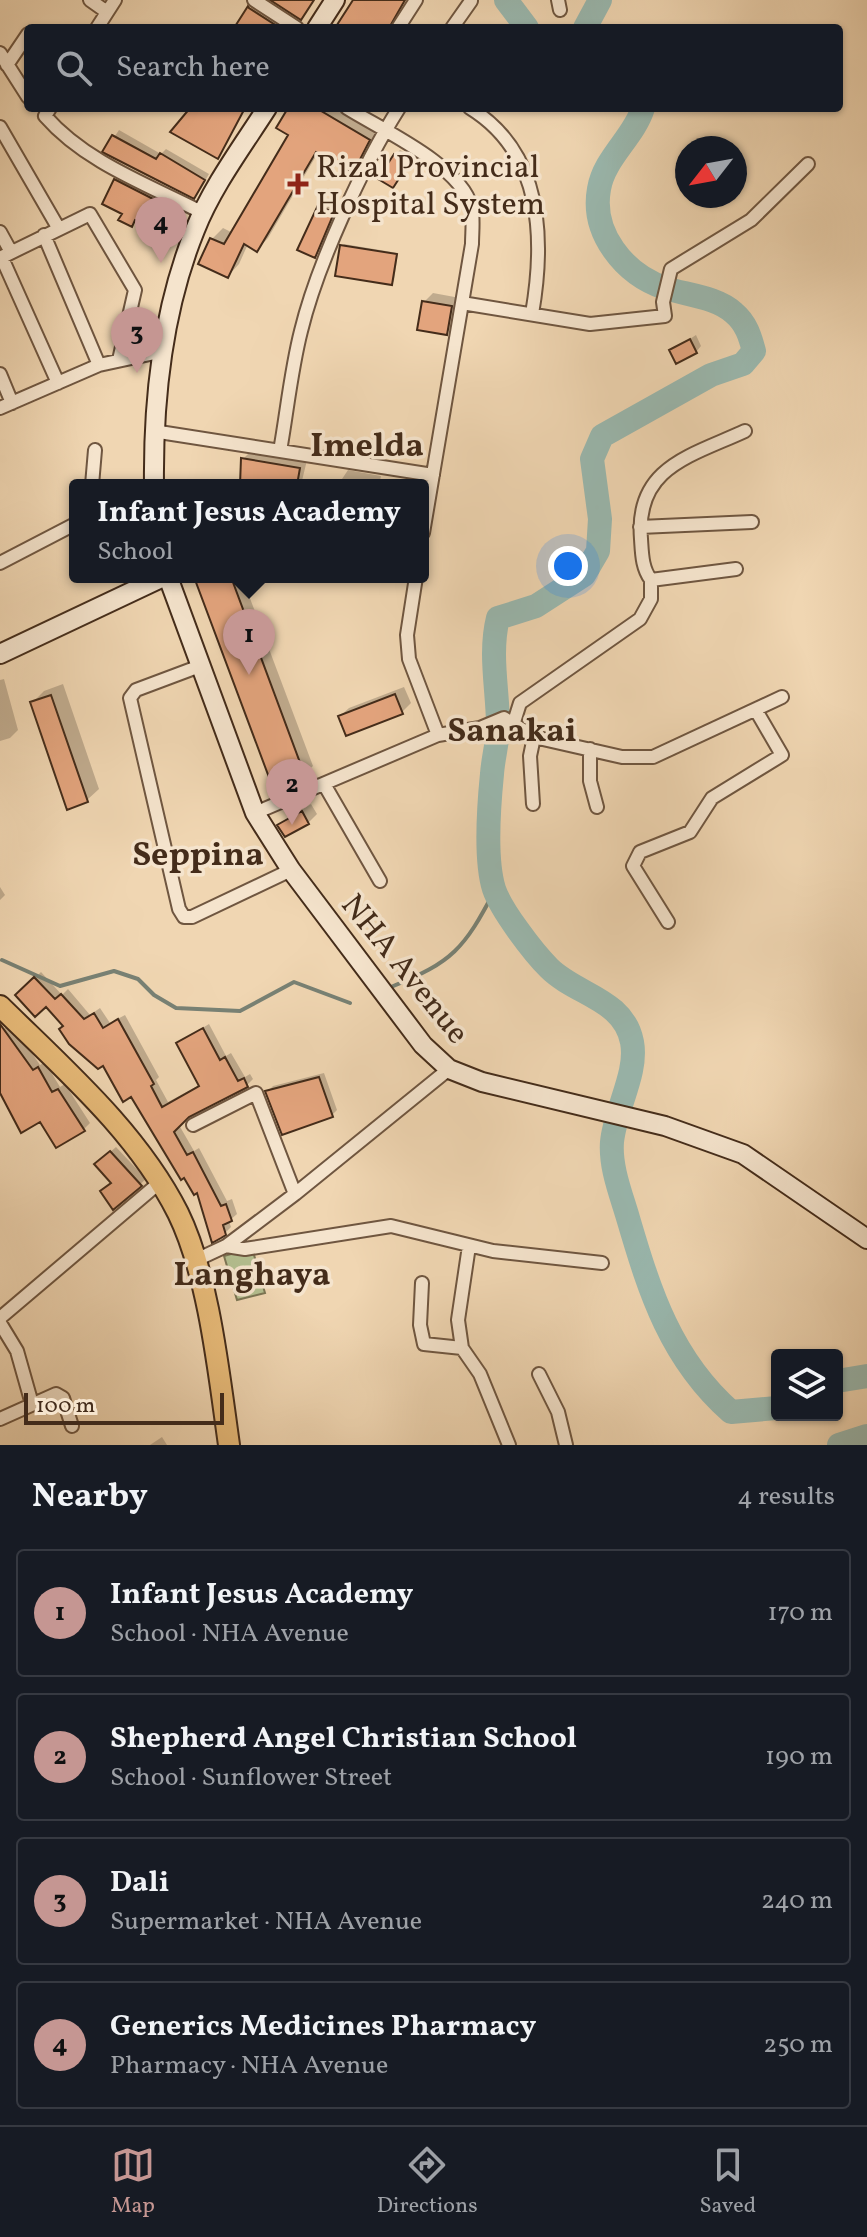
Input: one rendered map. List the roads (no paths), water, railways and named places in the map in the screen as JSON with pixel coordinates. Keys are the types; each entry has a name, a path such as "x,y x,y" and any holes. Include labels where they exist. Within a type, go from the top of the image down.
{"main road":[{"path":"0,1006 106,1112 178,1214 196,1260 229,1445"}],"street":[{"path":"90,0 107,12"},
{"path":"100,24 115,0"},
{"path":"254,0 291,24"},
{"path":"320,24 335,0"},
{"path":"401,24 416,0"},
{"path":"455,24 471,1"},
{"path":"7,65 24,40"},
{"path":"0,53 24,91"},
{"path":"45,112 62,135 90,156 203,213"},
{"path":"154,479 153,431 178,276 203,213 265,112"},
{"path":"354,112 459,182 471,207 472,244 429,498"},
{"path":"280,451 301,331 317,277 397,112"},
{"path":"474,112 508,146 531,184 540,266 532,314"},
{"path":"0,127 59,229"},
{"path":"462,303 590,324 665,316 663,302 671,269 751,220 808,164"},
{"path":"4,256 90,214 135,290 119,360"},
{"path":"0,232 4,256 58,383"},
{"path":"44,235 99,365"},
{"path":"0,374 6,406 99,365 164,351"},
{"path":"153,431 433,475"},
{"path":"255,813 438,735 509,720 520,703 640,619 651,599 651,580 642,561 640,527 644,499 653,480 675,464 745,431"},
{"path":"93,479 95,450"},
{"path":"640,527 752,522"},
{"path":"0,563 69,527"},
{"path":"651,580 736,569"},
{"path":"0,654 153,583"},
{"name":"NHA Avenue","path":"168,583 255,813 291,870 395,1012 449,1069 482,1082 582,1109 665,1126 743,1154 867,1239"},
{"path":"415,583 407,635 409,659 438,735"},
{"path":"200,666 136,690 130,698 179,909 184,917 192,917 291,870"},
{"path":"509,720 534,737 622,757 653,757 757,712 782,697"},
{"path":"668,922 633,866 640,852 690,832 712,798 782,755 757,712"},
{"path":"533,804 530,756 534,737"},
{"path":"590,749 590,781 597,807"},
{"path":"324,784 380,881"},
{"path":"196,1260 226,1246 295,1194 449,1069"},
{"path":"193,1125 256,1093 295,1194"},
{"path":"32,1404 17,1351 0,1320 159,1183"},
{"path":"226,1246 245,1249 354,1229 391,1226 469,1246 602,1263"},
{"path":"469,1246 458,1320 462,1348 480,1374 509,1445"},
{"path":"422,1283 420,1325 424,1344 462,1348"},
{"path":"539,1374 558,1412 566,1445"},
{"path":"0,1419 52,1394 61,1395 72,1426"}],"waterway":[{"path":"506,0 524,24"},
{"path":"587,24 600,0"},
{"path":"642,112 602,178 598,205 606,236 624,262 650,282 727,308 745,325 754,351 743,364 711,375 602,436 592,459 600,519 598,551 584,575 536,606 498,618 494,658 498,726 490,801 489,863 498,898 535,952 560,977 609,1007 627,1028 632,1042 632,1066 614,1130 613,1161 645,1272 665,1323 693,1370 731,1412 771,1409"},
{"path":"391,987 429,970 455,951 474,927 495,890"},
{"path":"2,960 60,986 114,971 138,979 154,995 176,1008 240,1011 294,982 350,1003"},
{"path":"843,1380 867,1376"},
{"path":"839,1445 867,1436"}],"place":[{"name":"Rizal Provincial Hospital System","path":"298,184"},
{"name":"Generics Medicines Pharmacy","path":"161,263"},
{"name":"Dali","path":"137,373"},
{"name":"Infant Jesus Academy","path":"249,675"},
{"name":"Shepherd Angel Christian School","path":"292,825"}],"district":[{"name":"Imelda","path":"367,444"},
{"name":"Sanakai","path":"512,729"},
{"name":"Seppina","path":"198,853"},
{"name":"Langhaya","path":"252,1273"}]}
